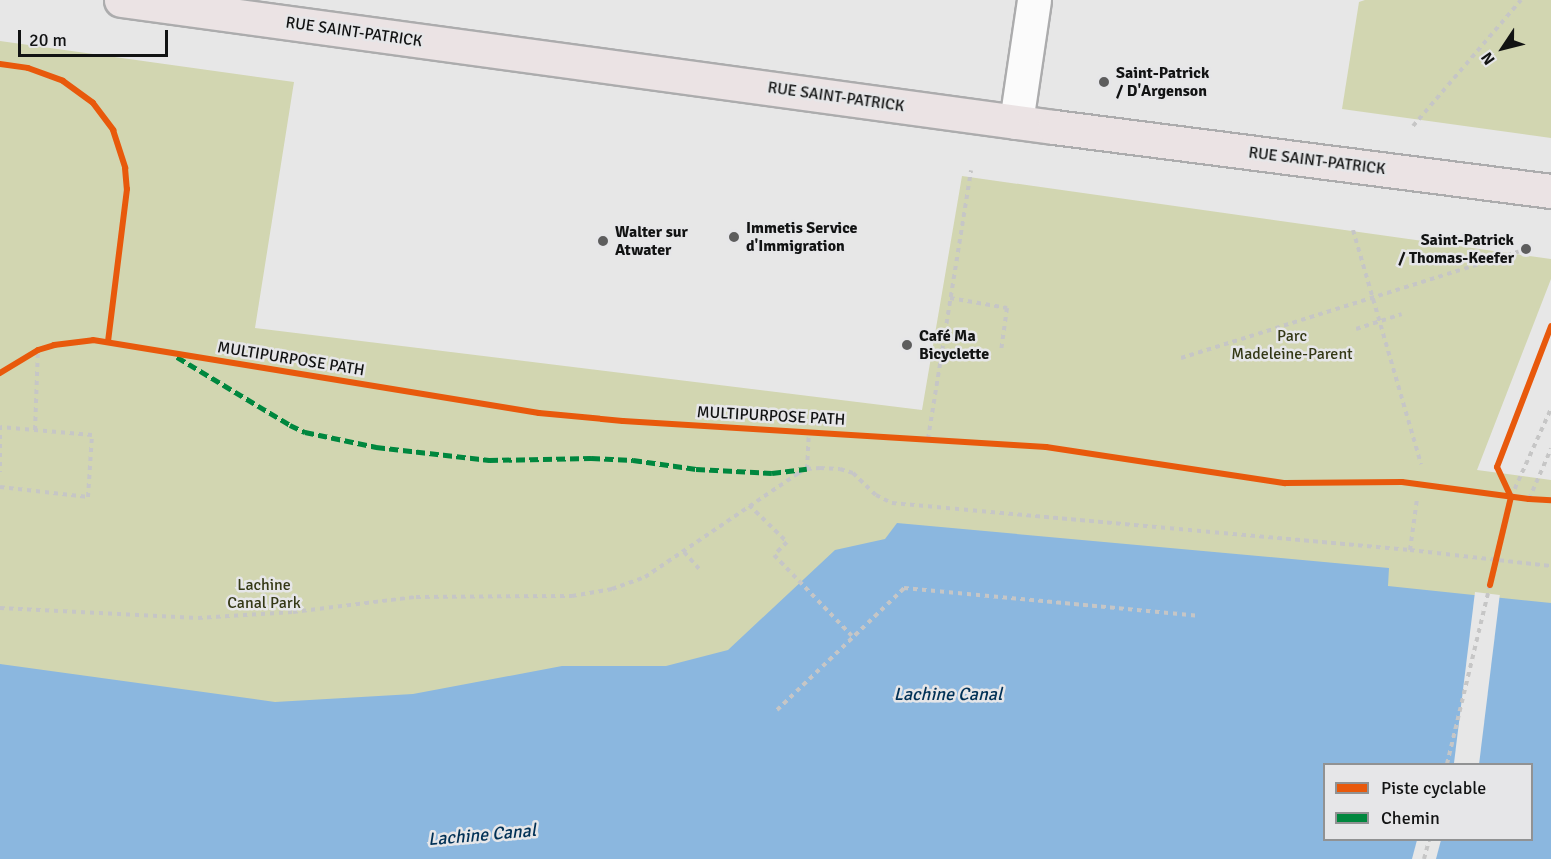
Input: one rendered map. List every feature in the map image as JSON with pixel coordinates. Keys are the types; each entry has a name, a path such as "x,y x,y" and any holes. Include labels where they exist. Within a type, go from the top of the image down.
{"main road":[{"name":"RUE SAINT-PATRICK","path":"121,0 158,3 1016,122 1551,191"}],"street":[{"path":"1016,122 1034,0"}],"path":[{"path":"1413,126 1521,0"},
{"path":"928,439 971,170"},
{"path":"1353,230 1421,464"},
{"path":"1181,358 1526,249"},
{"path":"950,298 1007,308 1001,351"},
{"path":"1356,329 1402,314"},
{"path":"28,355 46,347"},
{"path":"35,430 38,350"},
{"path":"1508,507 1551,409"},
{"path":"0,472 0,427 92,435 87,497 0,487"},
{"path":"807,469 809,431"},
{"path":"916,438 939,439"},
{"path":"1529,499 1551,449"},
{"path":"0,608 198,618 293,612 416,597 572,596 612,589 645,577 749,505 807,469 840,469 853,473 876,495 892,503 1410,550 1551,566"},
{"path":"1506,487 1511,497"},
{"path":"1500,495 1540,500"},
{"path":"1410,550 1417,499"},
{"path":"749,505 787,542 774,555 852,636"},
{"path":"1495,568 1499,549"},
{"path":"684,552 701,571"},
{"path":"1447,763 1492,576"},
{"path":"777,710 903,588 1198,616"},
{"path":"1424,859 1429,841"}],"green space":[{"path":"1365,0 1551,0 1551,138 1342,109 1359,2"},
{"name":"Lachine Canal Park","path":"0,41 294,82 255,328 922,410 962,176 1551,259 1551,279 1477,470 1551,480 1551,859 0,859"}],"water":[{"name":"Lachine Canal","path":"897,523 1389,568 1388,586 1551,603 1551,859 0,859 0,664 275,702 413,694 562,666 666,666 728,650 835,550 885,539"}],"pier":[{"path":"1475,592 1500,595 1479,763 1454,763"},
{"path":"1417,841 1441,841 1436,859 1412,859"}],"marked path":[{"path":"177,357 305,432 376,447 489,460 591,458 633,460 696,469 772,473 807,469"}],"cycle path":[{"path":"0,64 28,68 63,81 93,103 113,130 125,168 127,189 108,342"},
{"path":"1490,585 1511,497 1497,467 1551,326"},
{"name":"MULTIPURPOSE PATH","path":"0,373 38,350 54,345 93,340 539,413 623,421 1046,447 1285,483 1402,482 1551,500"}],"place":[{"name":"Saint-Patrick / D'Argenson","path":"1104,82"},
{"name":"Immetis Service d'Immigration","path":"734,237"},
{"name":"Walter sur Atwater","path":"603,241"},
{"name":"Saint-Patrick / Thomas-Keefer","path":"1526,249"},
{"name":"Café Ma Bicyclette","path":"907,345"}],"park label":[{"name":"Parc Madeleine-Parent","path":"1292,345"}]}
